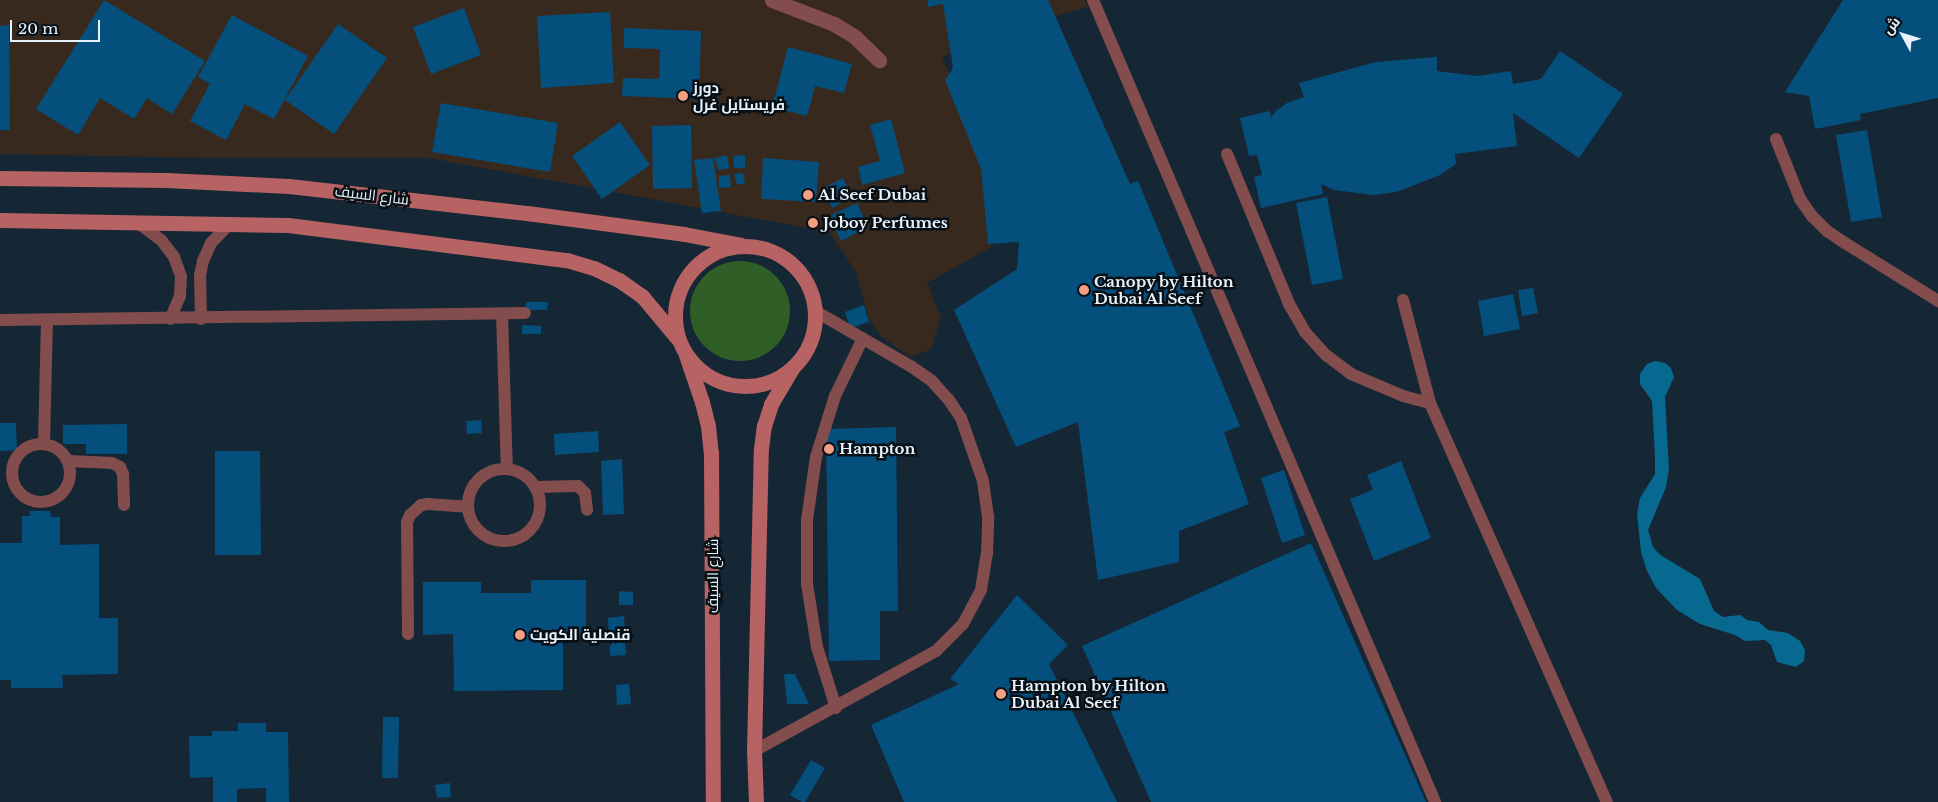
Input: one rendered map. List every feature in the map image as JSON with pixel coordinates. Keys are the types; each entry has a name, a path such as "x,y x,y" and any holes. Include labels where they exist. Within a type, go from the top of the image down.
{"street":[{"path":"772,0 834,24 854,36 879,60"},
{"name":"شارع السيف","path":"0,178 166,180 289,186 527,213 684,234 768,250 792,263 804,276 812,293 815,311 813,332 806,351 793,367 771,404 764,426 761,449 754,751 756,802"},
{"name":"شارع السيف","path":"0,220 230,223 288,225 335,230 567,260 594,268 619,280 642,296 678,339 686,355 708,426 711,453 713,802"},
{"name":"شارع السيف","path":"678,339 675,321 676,302 682,285 692,270 706,257 723,249 741,245"},
{"name":"شارع السيف","path":"686,355 697,368 711,378 728,384 745,386 762,384 779,378 793,367"}],"lane":[{"path":"1093,0 1435,802"},
{"path":"1776,139 1800,199 1812,216 1839,239 1938,300"},
{"path":"1227,154 1289,304 1305,332 1326,355 1351,374 1403,396 1430,403"},
{"path":"137,222 162,241 174,257 180,276 180,296 170,319"},
{"path":"201,319 200,276 203,261 211,242 230,223"},
{"path":"1403,300 1430,403 1608,802"},
{"path":"754,751 936,652 963,624 981,590 987,554 988,517 983,481 961,418 948,399 932,382 863,338 815,311"},
{"path":"502,314 507,469"},
{"path":"0,320 525,314"},
{"path":"44,443 47,320"},
{"path":"836,708 817,647 807,584 807,520 816,457 829,414 835,396 863,338"},
{"path":"44,443 62,452 68,461 69,481 64,491 57,498 37,503 19,493 13,484 12,464 24,448 44,443"},
{"path":"68,461 112,463 120,467 123,474 124,505"},
{"path":"507,469 518,472 528,478 535,488 539,499 539,511 536,522 519,538 496,541 485,537 476,529 470,519 467,507 469,495 474,484 483,475 494,470 507,469"},
{"path":"535,488 578,486 586,493 587,510"},
{"path":"408,634 408,522 410,515 421,505 428,504 467,507"}],"shaded area":[{"name":"Al Seef Dubai","path":"0,0 1085,0 1088,7 1008,30 942,57 982,150 991,247 927,283 941,318 931,349 910,357 881,336 869,319 856,272 829,232 429,158 207,158 0,154"}],"green space":[{"path":"730,261 750,261 759,264 776,275 787,292 790,301 790,321 787,330 776,347 759,358 750,361 730,361 712,353 698,339 690,321 690,301 698,283 712,269"}],"water":[{"path":"1655,361 1665,363 1671,368 1674,377 1665,397 1669,469 1666,487 1648,530 1653,547 1659,554 1700,579 1714,611 1723,617 1740,615 1747,620 1759,622 1768,630 1788,633 1800,641 1805,650 1804,661 1796,667 1777,662 1771,645 1765,640 1745,641 1735,635 1700,624 1677,610 1656,588 1647,571 1641,552 1637,514 1640,498 1655,474 1655,457 1652,401 1640,384 1640,374 1647,364"}],"building":[{"path":"104,0 205,61 172,114 147,98 134,119 100,98 78,135 36,109"},
{"name":"Canopy by Hilton Dubai Al Seef","path":"928,0 1048,0 1130,184 1138,181 1240,426 1224,432 1249,504 1179,531 1179,562 1098,580 1078,422 1016,447 954,310 1017,269 1019,242 988,244 981,169 945,80 953,68 943,4 928,7"},
{"path":"1843,0 1938,0 1938,98 1860,114 1861,120 1815,129 1809,96 1785,92"},
{"path":"464,8 481,55 431,74 413,27"},
{"path":"610,12 614,83 541,88 537,16"},
{"path":"232,15 308,56 274,119 245,104 226,140 190,121 210,84 198,77"},
{"path":"338,24 387,58 334,134 285,100"},
{"path":"9,25 10,130 0,130 0,26"},
{"path":"624,28 701,31 699,99 622,96 623,78 659,79 660,49 624,48"},
{"path":"788,47 852,64 844,93 815,86 807,116 772,107"},
{"path":"1560,51 1623,94 1579,158 1513,113 1517,146 1455,154 1456,164 1440,175 1412,186 1396,192 1373,195 1334,190 1321,184 1323,194 1261,208 1254,177 1262,175 1257,155 1249,156 1240,118 1270,111 1271,118 1276,111 1287,103 1304,97 1299,83 1376,62 1437,57 1437,71 1477,76 1511,71 1513,84 1541,79"},
{"path":"441,103 558,123 550,172 432,152"},
{"path":"891,119 905,173 862,185 858,167 880,161 870,125"},
{"path":"620,122 650,165 602,199 572,156"},
{"path":"691,125 692,188 653,189 652,126"},
{"path":"1867,130 1882,217 1851,222 1836,135"},
{"path":"727,155 729,168 718,170 715,158"},
{"path":"745,155 745,168 734,168 734,156"},
{"path":"713,158 721,211 702,213 694,160"},
{"path":"763,158 819,162 816,202 761,199"},
{"path":"743,173 745,183 737,185 734,174"},
{"path":"730,175 731,187 719,188 719,176"},
{"path":"843,178 852,197 832,208 823,188"},
{"path":"1327,197 1343,279 1312,285 1296,203"},
{"path":"857,203 868,227 841,241 829,216"},
{"path":"1533,288 1538,313 1522,316 1518,290"},
{"path":"1513,294 1520,329 1484,336 1478,301"},
{"path":"526,302 548,302 547,310 526,310"},
{"path":"864,305 869,322 850,328 845,312"},
{"path":"522,325 541,326 541,334 522,334"},
{"path":"481,420 482,433 467,434 466,421"},
{"path":"0,423 16,423 17,450 0,451"},
{"path":"127,424 127,454 86,454 86,444 63,444 63,425"},
{"path":"896,427 898,611 880,611 880,660 829,661 826,429"},
{"path":"598,431 599,452 555,455 554,434"},
{"path":"215,451 260,451 261,555 215,555"},
{"path":"622,459 624,514 603,515 601,461"},
{"path":"1401,461 1431,538 1374,561 1350,499 1373,490 1367,475"},
{"path":"1284,470 1305,535 1282,543 1261,478"},
{"path":"29,511 50,511 51,517 60,517 60,545 99,544 99,618 118,618 118,674 62,675 63,688 11,688 11,680 0,680 0,543 22,543 22,516 30,516"},
{"path":"1311,543 1426,802 1151,802 1082,646"},
{"name":"قنصلية الكويت","path":"531,580 586,580 586,636 563,636 563,690 454,691 453,634 423,635 423,582 481,582 481,593 531,593"},
{"path":"619,591 633,592 633,605 619,605"},
{"name":"Hampton by Hilton Dubai Al Seef","path":"1017,595 1068,645 1049,664 1117,802 904,802 871,725 959,684 950,679"},
{"path":"624,616 626,655 610,656 608,618"},
{"path":"784,674 795,674 809,704 787,704"},
{"path":"629,684 631,704 617,705 616,685"},
{"path":"383,717 399,717 398,778 382,778"},
{"path":"238,723 266,723 266,732 288,732 289,802 266,802 266,788 237,789 237,802 213,802 213,777 190,778 189,736 212,736 212,731 238,731"},
{"path":"811,760 825,768 805,802 802,802 790,795"},
{"path":"450,783 451,797 437,798 435,785"}],"place":[{"name":"دورز فريستايل غرل","path":"683,96"},
{"name":"Al Seef Dubai","path":"808,195"},
{"name":"Joboy Perfumes","path":"813,223"},
{"name":"Canopy by Hilton Dubai Al Seef","path":"1084,290"},
{"name":"Hampton","path":"829,449"},
{"name":"قنصلية الكويت","path":"520,635"},
{"name":"Hampton by Hilton Dubai Al Seef","path":"1001,694"}]}
